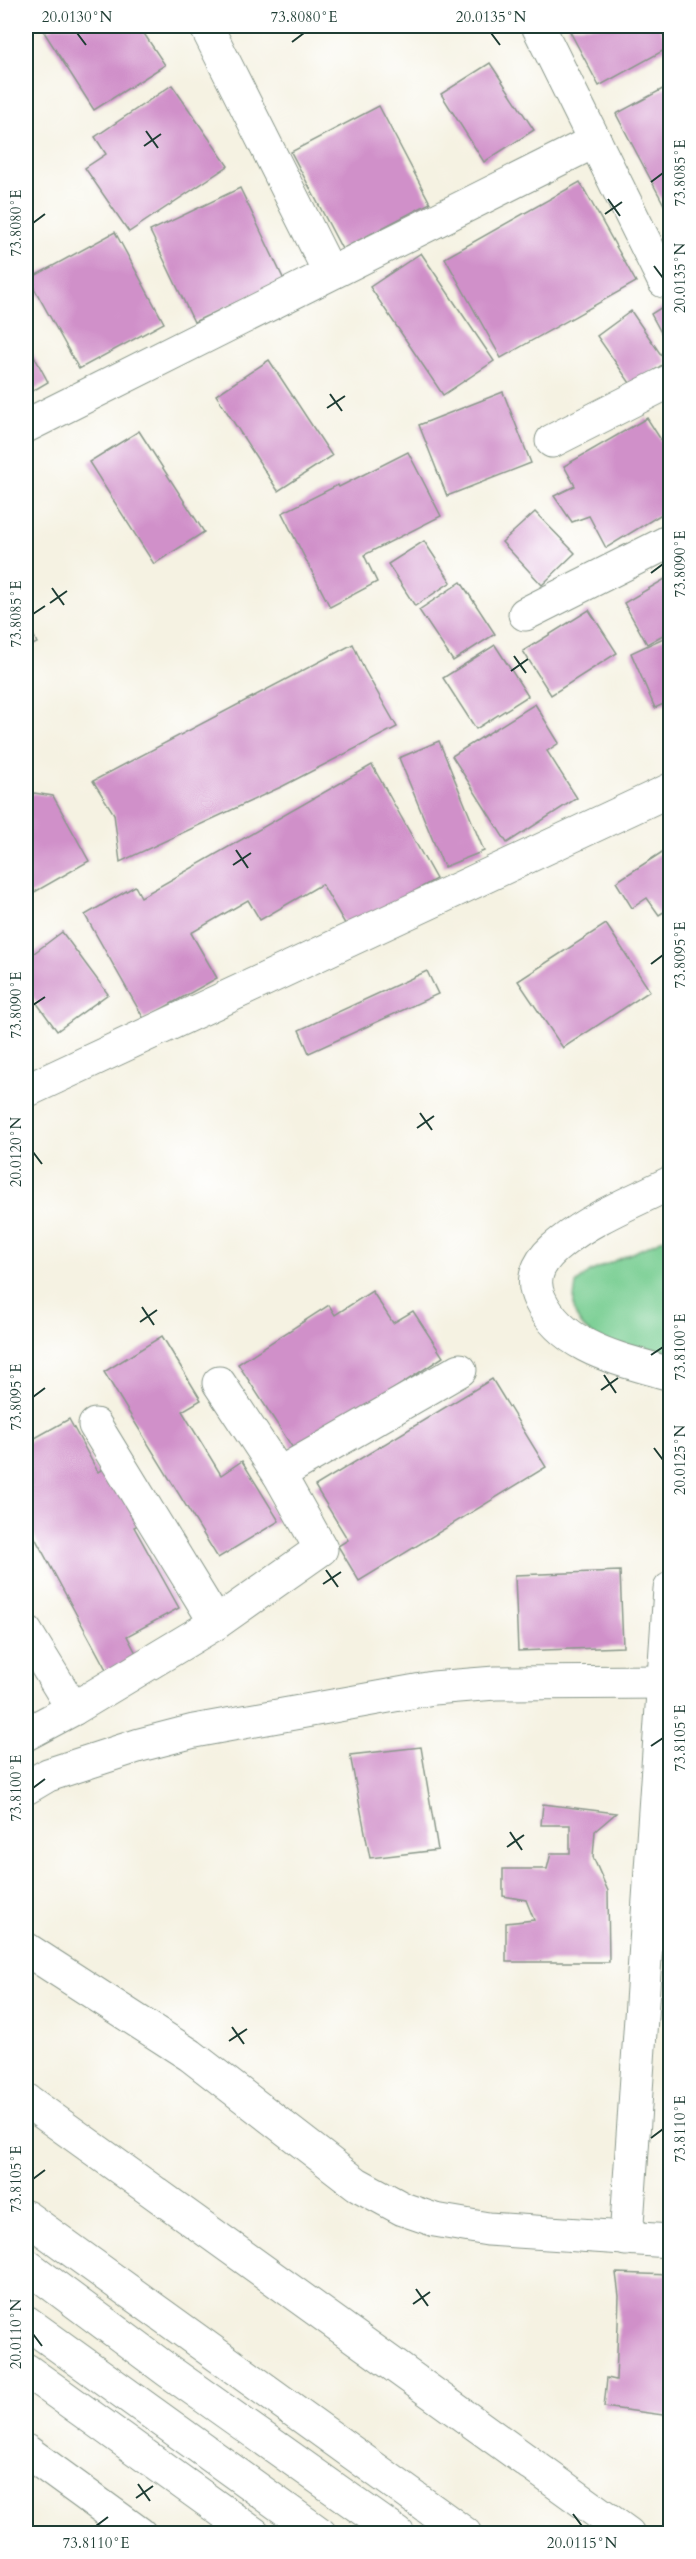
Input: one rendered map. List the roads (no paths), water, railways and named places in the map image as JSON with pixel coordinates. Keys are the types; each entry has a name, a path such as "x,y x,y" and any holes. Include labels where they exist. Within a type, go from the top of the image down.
{"main road":[{"path":"206,26 330,273"},
{"path":"538,26 664,280"},
{"path":"26,426 595,141"},
{"path":"552,441 670,381"},
{"path":"525,614 670,541"},
{"path":"26,1091 670,790"},
{"path":"670,1183 588,1225 561,1242 545,1259 534,1276 536,1291 545,1311 556,1326 574,1340 597,1352 670,1374"},
{"path":"279,1474 460,1370"},
{"path":"26,1734 74,1709 216,1623 321,1549 279,1474 219,1383"},
{"path":"95,1425 216,1623"},
{"path":"626,2239 667,1681 670,1589"},
{"path":"26,1632 74,1709"},
{"path":"26,1788 48,1775 140,1745 194,1731 433,1688 495,1683 667,1681"},
{"path":"26,1949 190,2055 357,2184 403,2209 435,2220 488,2229 670,2241"},
{"path":"26,2100 628,2534"},
{"path":"26,2217 465,2534"},
{"path":"26,2265 167,2370 398,2534"},
{"path":"26,2322 320,2534"},
{"path":"26,2370 254,2534"},
{"path":"26,2453 140,2534"}]}
